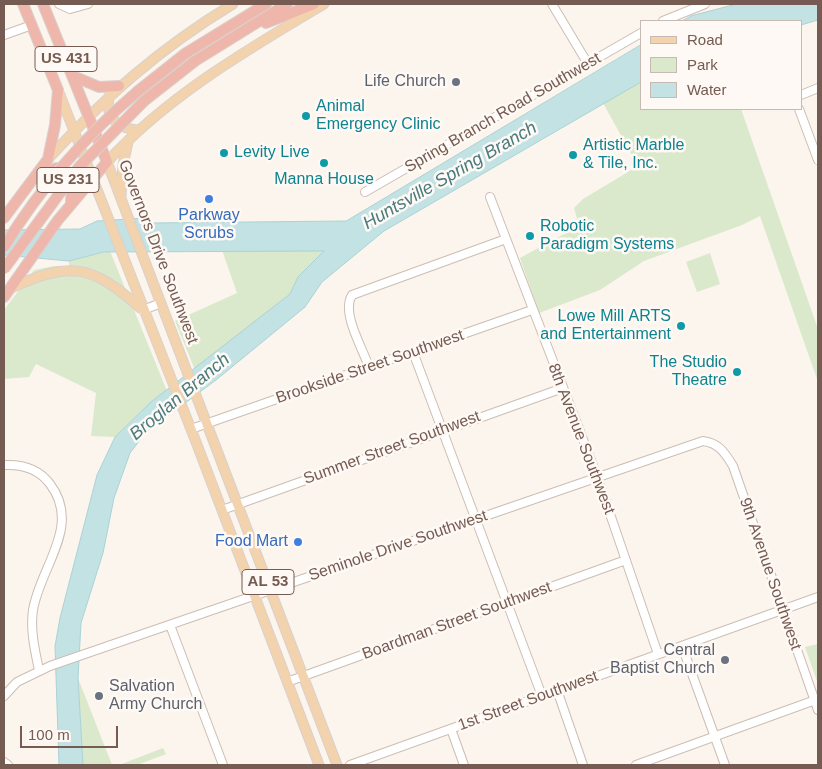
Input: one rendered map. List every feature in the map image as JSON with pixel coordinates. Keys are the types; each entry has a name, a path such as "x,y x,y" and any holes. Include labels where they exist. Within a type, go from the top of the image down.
{"highway":[{"name":"US 431","path":"4,218 48,159 53,141 58,90 23,4"},
{"name":"Governors Drive Southwest","path":"43,4 74,76 107,162"},
{"path":"227,28 253,4"},
{"name":"US 231","path":"4,247 65,163 99,125 181,57 266,4"},
{"name":"US 231","path":"4,269 79,168 144,101 195,61 287,4"},
{"path":"237,34 314,4"},
{"path":"74,76 99,88 119,86"},
{"path":"4,298 58,220 107,162"},
{"path":"35,175 57,168 64,172 73,187 70,206"}],"main road":[{"path":"48,159 89,114 119,86 166,47 232,4"},
{"path":"107,162 128,139 196,84 324,4"},
{"path":"58,90 74,131"},
{"path":"110,94 108,106 115,122 126,130 139,130"},
{"name":"AL 53","path":"74,131 91,179 173,382 256,596 319,765"},
{"path":"121,200 123,165 128,139"},
{"name":"Governors Drive Southwest","path":"107,162 337,765"},
{"path":"11,288 47,272 72,269 98,276 143,310"}],"street":[{"path":"59,4 64,8 70,9 88,4"},
{"path":"552,4 588,64"},
{"path":"665,20 705,4"},
{"path":"4,35 32,25"},
{"name":"Spring Branch Road Southwest","path":"365,192 640,34"},
{"path":"802,96 818,88"},
{"path":"799,110 818,160"},
{"name":"8th Avenue Southwest","path":"490,197 597,476 658,654"},
{"path":"369,367 347,313 348,302 352,295 506,240"},
{"path":"143,310 161,303"},
{"name":"Brookside Street Southwest","path":"191,430 532,310"},
{"path":"413,352 542,696"},
{"name":"Summer Street Southwest","path":"222,510 443,429 563,388"},
{"name":"Seminole Drive Southwest","path":"4,696 17,682 50,666 703,440 714,443"},
{"name":"9th Avenue Southwest","path":"714,443 726,454 733,466 783,610 817,700 818,710"},
{"path":"4,465 18,464 42,474 54,489 64,510 61,532 36,596 33,610 32,623 40,670"},
{"name":"Boardman Street Southwest","path":"287,682 626,560"},
{"name":"1st Street Southwest","path":"350,765 818,597"},
{"path":"170,624 223,765"},
{"path":"682,646 725,765"},
{"path":"557,690 583,765"},
{"path":"636,765 817,700"},
{"path":"451,729 464,765"},
{"path":"4,762 8,765"}],"green space":[{"path":"640,83 640,110 741,110 818,329 818,382 760,216 742,225 644,261 600,290 539,313 520,258 579,226 574,208 583,199 638,166 603,103"},
{"path":"222,250 324,251 298,277 290,294 195,370 175,321 237,293"},
{"path":"110,251 167,391 151,402 115,437 91,436 96,393 36,364 29,377 4,379 4,310 34,270 54,266 69,266 69,261"},
{"path":"710,253 720,284 697,292 686,262"},
{"path":"818,644 818,684 805,647"},
{"path":"78,678 112,765 83,765"},
{"path":"163,748 166,754 137,765 119,765"}],"water":[{"path":"737,4 818,4 818,20 802,25 802,20 684,20 691,16"},
{"path":"640,46 640,83 384,231 322,282 305,307 216,380 146,432 130,453 114,498 103,553 81,623 78,678 83,765 59,765 55,646 60,618 97,475 115,437 151,402 290,294 298,277 324,251 104,252 69,261 4,255 4,230 80,229 97,221 144,218 151,223 346,221"}],"place":[{"name":"Life Church","path":"456,82"},
{"name":"Animal Emergency Clinic","path":"306,116"},
{"name":"Levity Live","path":"224,153"},
{"name":"Artistic Marble & Tile, Inc.","path":"573,155"},
{"name":"Manna House","path":"324,163"},
{"name":"Parkway Scrubs","path":"209,199"},
{"name":"Robotic Paradigm Systems","path":"530,236"},
{"name":"Lowe Mill ARTS and Entertainment","path":"681,326"},
{"name":"The Studio Theatre","path":"737,372"},
{"name":"Food Mart","path":"298,542"},
{"name":"Central Baptist Church","path":"725,660"},
{"name":"Salvation Army Church","path":"99,696"}],"water label":[{"name":"Huntsville Spring Branch","path":"450,176"},
{"name":"Broglan Branch","path":"180,397"}]}
